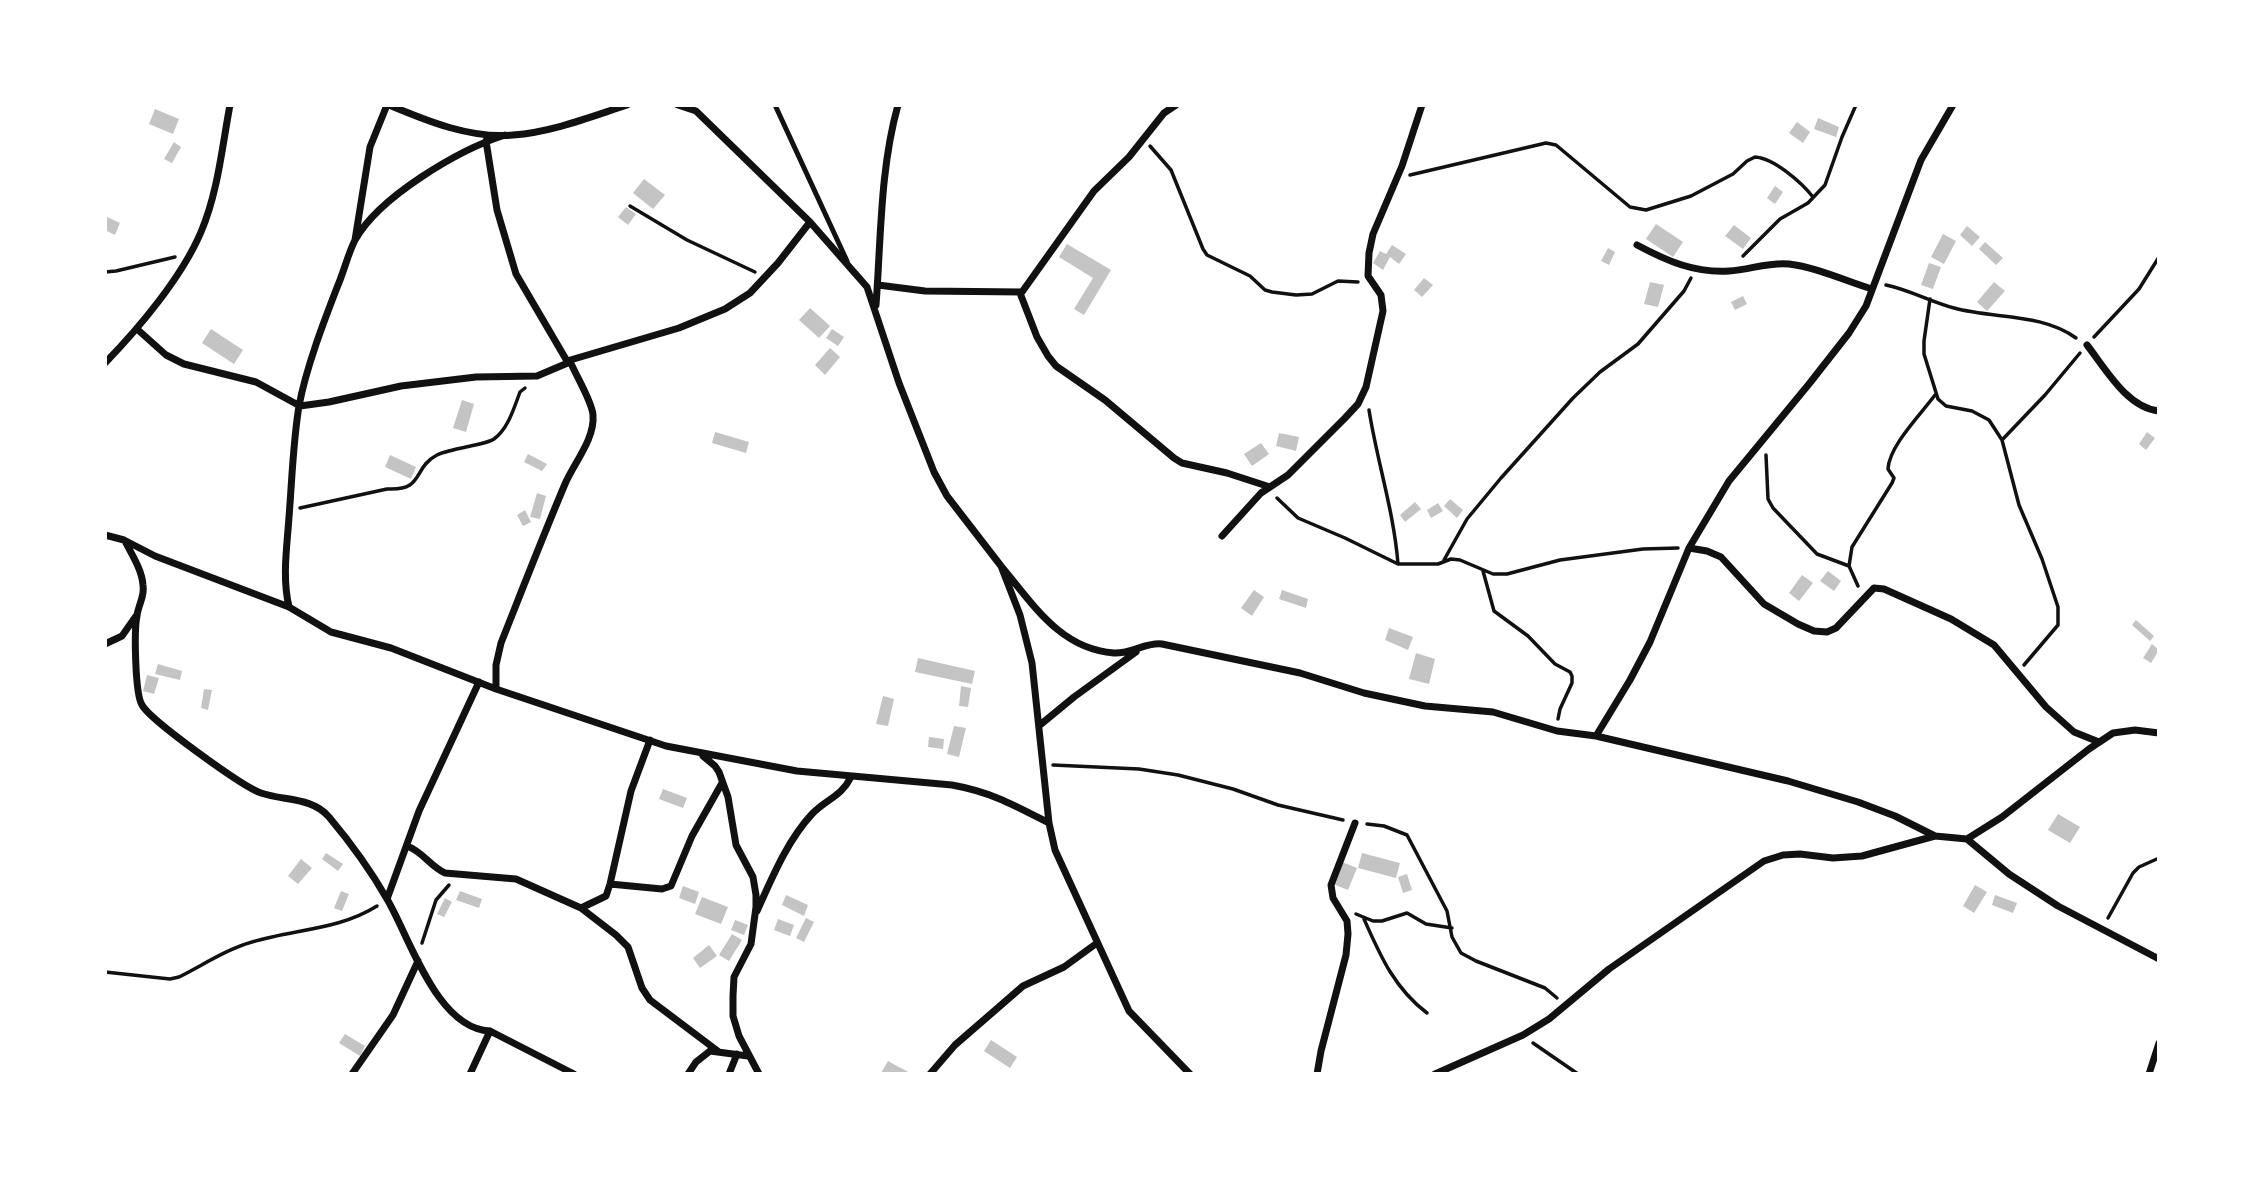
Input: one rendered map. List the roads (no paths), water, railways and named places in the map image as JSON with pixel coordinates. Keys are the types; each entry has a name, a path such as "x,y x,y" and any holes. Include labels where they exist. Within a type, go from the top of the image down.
{"street":[{"path":"105,363 138,329 191,253 202,230 215,187 230,105"},
{"path":"289,607 285,575 300,405 330,305 355,241 370,147 388,105 414,116 469,132 505,135 527,134 569,124 627,105"},
{"path":"678,105 696,111 810,222 867,287 899,383 934,472 947,496 1001,566 1055,629 1082,646 1117,653 1155,643 1300,673 1364,693 1424,706 1493,712 1557,731 1595,736 1788,781 1858,802 1895,816 1935,836"},
{"path":"876,309 891,128 898,105"},
{"path":"878,285 925,291 1020,293 1028,287 1094,191 1129,157 1164,113 1176,105"},
{"path":"1222,536 1261,493 1301,463 1345,418 1358,404 1366,387 1383,311 1381,295 1371,283 1367,268 1373,234 1397,177 1422,105"},
{"path":"1595,736 1650,642 1689,548 1729,481 1849,333 1866,306 1921,160 1953,105"},
{"path":"355,241 370,221 394,198 453,156 505,135"},
{"path":"486,141 497,210 516,274 592,405 592,427 566,482 501,643 496,665 496,689"},
{"path":"138,329 166,355 184,364 256,382 300,405 329,402 414,384 476,377 537,376 568,361 679,328 725,309 750,293 810,222"},
{"path":"1637,245 1670,262 1696,269 1730,271 1765,264 1789,264 1873,286"},
{"path":"1020,293 1037,337 1056,366 1105,400 1174,458 1182,463 1227,473 1270,487"},
{"path":"2087,345 2121,388 2138,404 2149,410 2159,411"},
{"path":"105,535 124,540 155,556 289,607 331,632 391,648 496,689 666,746 797,771 974,789 994,795 1049,823"},
{"path":"105,644 122,636 144,597 138,566 124,540"},
{"path":"1689,548 1721,557 1765,604 1814,631 1827,632 1836,628 1874,588 1884,589 1951,619 1994,645 2046,707 2074,732 2099,742"},
{"path":"1001,566 1020,615 1032,663 1049,823 1055,849 1129,1011 1191,1074"},
{"path":"136,615 138,693 145,709 154,719 250,788 260,793 310,803 328,815 387,900 417,960 453,1015 574,1074"},
{"path":"1040,725 1143,647"},
{"path":"387,900 419,811 479,682"},
{"path":"1967,839 2002,817 2113,733 2135,730 2159,733"},
{"path":"581,908 606,897 631,791 650,740"},
{"path":"699,753 715,766 728,797 736,845 753,877 756,895 751,944 732,984 733,1016 739,1036 759,1074"},
{"path":"755,915 774,875 801,829 813,813 843,790 851,777"},
{"path":"610,884 662,889 671,886 692,836 722,783"},
{"path":"1317,1074 1346,955 1348,934 1347,921 1333,898 1331,885 1355,823"},
{"path":"1435,1074 1524,1035 1562,1010 1609,969 1764,861 1783,855 1833,858 1862,856 1935,836 1967,839 2009,874 2058,906 2159,959"},
{"path":"407,846 437,870 458,876 516,879 581,908 628,947 642,988 650,1000 719,1052"},
{"path":"930,1074 955,1045 1023,986 1064,967 1097,943"},
{"path":"352,1074 393,1015 417,960"},
{"path":"470,1074 490,1031"},
{"path":"2150,1074 2159,1043"},
{"path":"688,1074 706,1053 748,1056"},
{"path":"729,1074 737,1054"}],"lane":[{"path":"775,105 850,267"}]}
